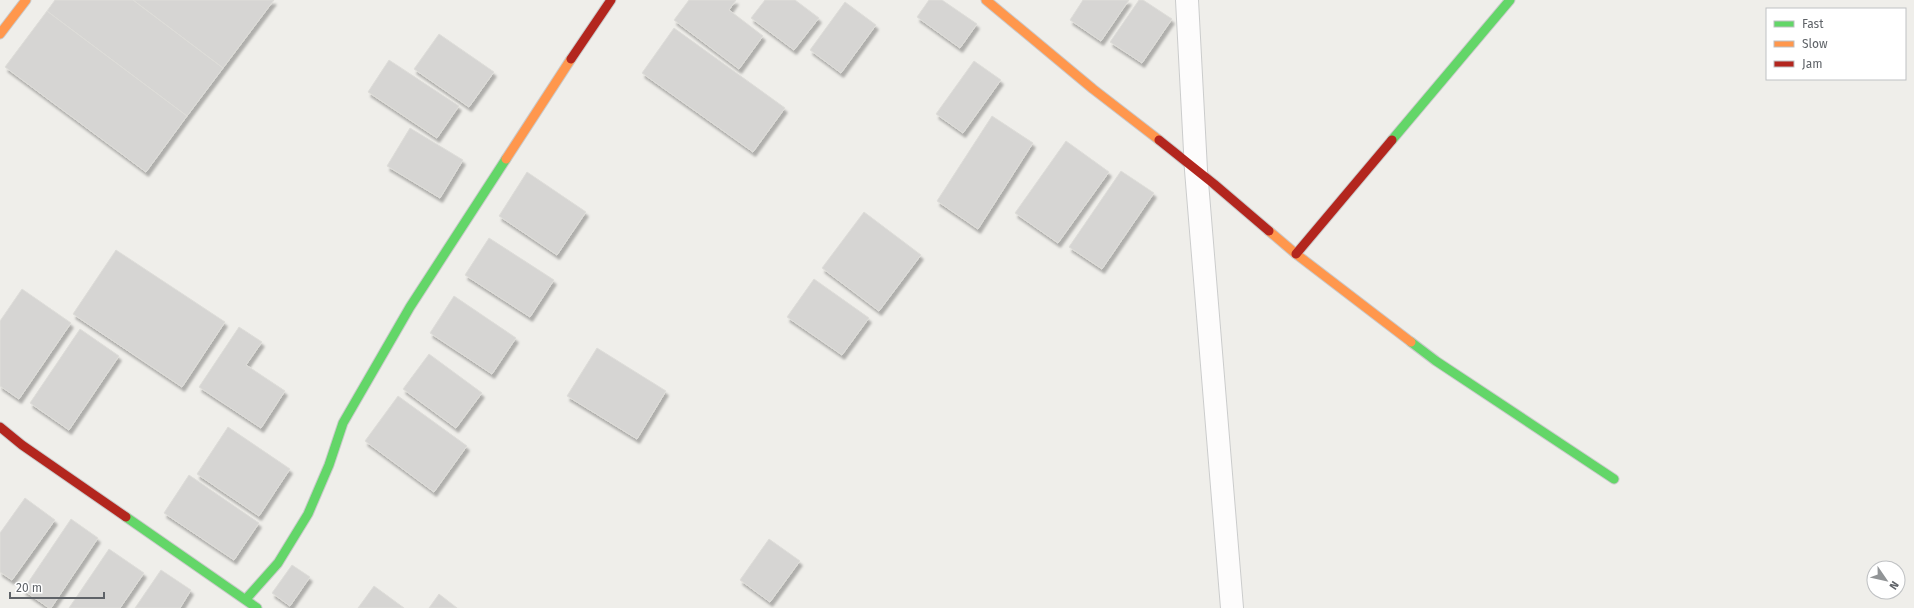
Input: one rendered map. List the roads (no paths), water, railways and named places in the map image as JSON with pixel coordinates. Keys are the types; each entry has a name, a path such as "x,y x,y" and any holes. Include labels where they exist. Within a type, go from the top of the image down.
{"street":[{"path":"0,34 26,0"},
{"path":"246,600 278,564 308,514 329,464 343,423 410,307 592,26 611,0"},
{"path":"986,0 1093,89 1196,170 1296,254 1436,361 1614,479"},
{"path":"1187,0 1196,170 1232,608"},
{"path":"1296,254 1510,0"},
{"path":"0,427 22,445 258,608"}]}
